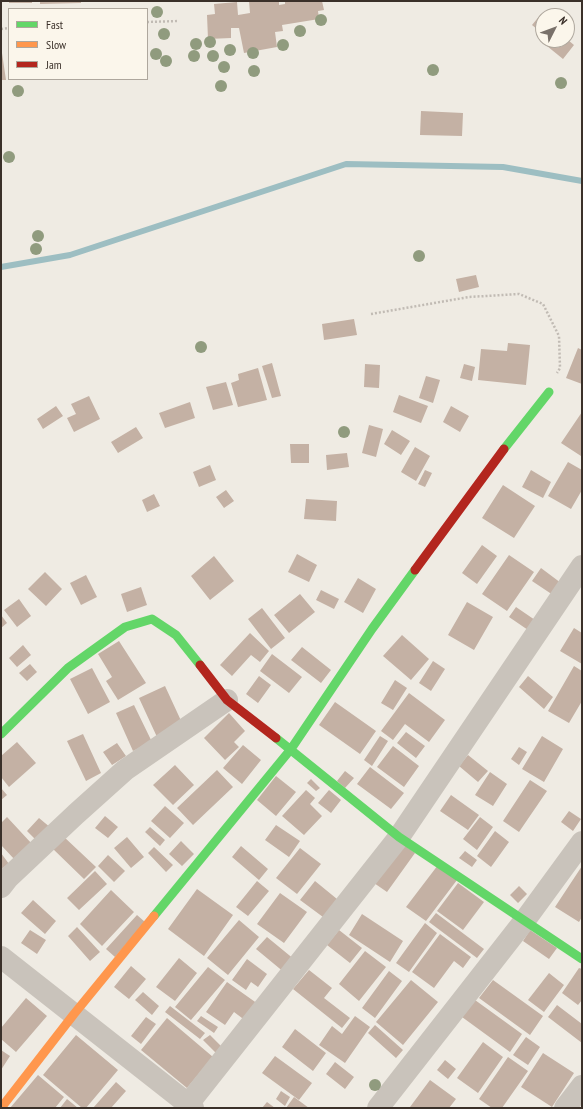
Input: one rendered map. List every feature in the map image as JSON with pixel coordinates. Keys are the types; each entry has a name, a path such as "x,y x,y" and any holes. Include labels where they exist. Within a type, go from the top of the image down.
{"street":[{"path":"2,1108 74,1014 291,749 372,629 509,443 549,392"},
{"path":"1,957 189,1107 399,837 582,566"},
{"path":"1,734 68,668 125,627 152,619 176,635 227,700 291,749 399,837 582,959"},
{"path":"1,887 8,878 125,770 227,700"},
{"path":"378,1108 525,920 582,842"},
{"path":"565,1108 582,1086"}],"path":[{"path":"148,22 178,21"},
{"path":"371,314 469,297 519,294 543,304 559,336 560,368 549,392"}],"building":[{"path":"9,1 32,1 32,3 9,3"},
{"path":"40,1 81,1 81,3 40,4"},
{"path":"249,1 279,1 279,5 285,4 285,1 322,1 324,10 318,11 319,19 282,25 283,31 275,32 277,47 244,53 239,28 231,28 231,38 208,39 207,15 215,14 214,4 237,2 238,15 250,13"},
{"path":"549,48 572,48 563,59"},
{"path":"2,53 6,80 1,80"},
{"path":"421,111 463,113 462,136 420,135"},
{"path":"476,275 479,287 459,292 456,279"},
{"path":"354,319 357,335 324,340 322,324"},
{"path":"508,343 530,345 526,385 478,380 481,349 507,351"},
{"path":"578,348 582,350 582,384 566,378"},
{"path":"272,363 281,396 272,398 262,366"},
{"path":"365,364 380,365 379,388 364,387"},
{"path":"464,364 475,367 472,381 460,378"},
{"path":"258,368 267,400 238,407 231,383 239,380 238,374"},
{"path":"426,376 440,380 433,403 419,398"},
{"path":"226,382 233,405 213,410 206,387"},
{"path":"399,395 428,406 421,423 393,412"},
{"path":"89,396 100,419 74,432 67,418 76,414 71,404"},
{"path":"190,402 195,418 165,428 159,413"},
{"path":"56,406 63,416 43,429 37,419"},
{"path":"451,406 469,416 460,432 443,422"},
{"path":"582,412 582,455 581,456 561,443"},
{"path":"369,425 383,429 376,457 362,453"},
{"path":"136,427 143,438 118,453 111,442"},
{"path":"392,430 410,441 401,455 384,444"},
{"path":"290,444 309,444 309,463 291,463"},
{"path":"415,447 430,456 416,481 401,472"},
{"path":"347,453 349,467 327,470 326,455"},
{"path":"568,462 582,470 582,490 571,509 548,496"},
{"path":"210,465 216,480 199,487 193,472"},
{"path":"425,470 432,473 425,487 418,484"},
{"path":"531,470 551,482 543,498 522,487"},
{"path":"503,485 535,506 514,538 482,518"},
{"path":"226,490 234,501 224,508 216,497"},
{"path":"154,494 160,506 147,512 142,500"},
{"path":"306,499 337,501 336,521 304,519"},
{"path":"482,545 497,556 477,584 462,573"},
{"path":"297,554 317,565 309,582 288,572"},
{"path":"509,555 534,572 507,611 482,594"},
{"path":"214,556 234,581 210,600 191,576"},
{"path":"541,568 561,583 553,595 532,581"},
{"path":"45,572 62,589 46,606 28,589"},
{"path":"86,575 97,597 81,605 70,583"},
{"path":"358,578 376,589 363,613 344,602"},
{"path":"141,587 147,605 127,612 121,594"},
{"path":"321,590 339,599 334,609 316,600"},
{"path":"300,594 315,612 289,633 274,615"},
{"path":"19,599 31,616 17,627 4,610"},
{"path":"467,602 493,617 474,650 448,635"},
{"path":"516,607 535,620 528,630 509,617"},
{"path":"262,608 285,638 271,649 248,619"},
{"path":"1,615 7,623 1,628"},
{"path":"574,628 582,633 582,664 560,651"},
{"path":"250,633 269,651 260,662 251,655 232,676 220,665"},
{"path":"402,635 429,659 411,680 383,656"},
{"path":"119,641 146,683 118,700 106,681 112,677 98,654"},
{"path":"23,645 31,655 17,667 9,658"},
{"path":"302,647 331,670 321,683 291,660"},
{"path":"272,654 302,677 289,693 260,671"},
{"path":"433,661 445,669 431,691 419,683"},
{"path":"30,664 37,672 27,681 19,673"},
{"path":"574,666 582,671 582,701 569,723 548,711"},
{"path":"92,668 110,702 88,714 70,679"},
{"path":"259,676 271,685 258,703 246,694"},
{"path":"528,676 553,697 544,709 519,687"},
{"path":"395,680 407,688 393,710 381,703"},
{"path":"165,686 183,725 157,737 139,698"},
{"path":"409,693 445,720 429,742 405,724 393,740 381,731"},
{"path":"335,702 376,731 360,754 319,725"},
{"path":"134,705 152,742 133,751 116,713"},
{"path":"229,713 245,731 234,742 239,747 225,760 204,738"},
{"path":"406,732 425,746 416,758 397,743"},
{"path":"83,734 101,773 86,781 67,741"},
{"path":"380,736 388,741 372,766 364,760"},
{"path":"542,736 563,749 544,782 522,769"},
{"path":"17,742 36,763 9,787 1,777 1,756"},
{"path":"117,743 126,756 112,765 103,752"},
{"path":"243,745 261,760 242,784 223,768"},
{"path":"393,746 419,766 404,787 377,767"},
{"path":"519,747 527,752 519,765 511,759"},
{"path":"468,755 488,771 478,782 459,766"},
{"path":"175,765 194,785 173,805 153,785"},
{"path":"370,767 404,793 391,809 357,784"},
{"path":"217,770 233,787 193,825 177,808"},
{"path":"345,771 354,778 345,788 337,781"},
{"path":"490,772 507,784 493,806 475,795"},
{"path":"276,776 296,792 276,816 257,800"},
{"path":"311,779 320,788 316,791 307,783"},
{"path":"530,780 547,791 519,832 503,821"},
{"path":"1,788 7,795 1,800"},
{"path":"306,790 315,798 310,804 322,816 304,835 282,816"},
{"path":"329,790 341,800 331,813 318,803"},
{"path":"451,795 479,815 468,830 440,811"},
{"path":"165,806 184,823 170,838 151,821"},
{"path":"569,811 581,819 573,831 561,822"},
{"path":"105,816 118,827 108,838 95,828"},
{"path":"7,817 32,844 15,860 1,845 1,823"},
{"path":"480,817 493,827 477,850 463,839"},
{"path":"39,818 51,828 38,842 27,831"},
{"path":"276,825 300,841 289,857 265,840"},
{"path":"150,827 165,840 160,846 145,832"},
{"path":"495,831 509,842 491,867 477,856"},
{"path":"63,836 96,867 84,879 52,848"},
{"path":"127,837 144,857 131,868 114,848"},
{"path":"181,841 194,854 182,866 169,854"},
{"path":"403,844 415,853 387,892 374,883"},
{"path":"241,846 268,869 259,880 232,857"},
{"path":"154,847 173,865 166,872 148,853"},
{"path":"300,848 321,864 297,894 276,878"},
{"path":"465,851 477,860 472,867 459,858"},
{"path":"1,853 9,864 1,869"},
{"path":"108,855 125,871 114,882 98,866"},
{"path":"438,865 457,880 426,921 406,907"},
{"path":"582,866 582,917 579,922 555,907"},
{"path":"95,871 107,884 79,910 67,898"},
{"path":"257,881 269,891 248,916 236,907"},
{"path":"315,881 337,899 323,917 300,900"},
{"path":"458,883 484,902 463,930 437,911"},
{"path":"519,886 527,894 518,903 510,895"},
{"path":"197,889 233,915 204,956 168,929"},
{"path":"111,890 134,912 102,946 80,924"},
{"path":"280,893 307,912 284,943 257,924"},
{"path":"33,900 56,921 45,934 21,913"},
{"path":"436,913 484,949 477,958 429,922"},
{"path":"362,914 403,941 390,962 349,935"},
{"path":"137,915 145,922 115,957 106,949"},
{"path":"239,920 259,937 228,975 207,958"},
{"path":"425,923 437,933 409,972 396,963"},
{"path":"77,927 100,952 90,961 68,936"},
{"path":"30,930 46,940 37,954 21,943"},
{"path":"339,930 362,948 350,963 327,945"},
{"path":"530,930 557,948 549,959 523,941"},
{"path":"440,934 471,957 463,968 454,961 434,988 412,972"},
{"path":"267,937 295,960 285,973 256,949"},
{"path":"365,951 386,967 359,1001 339,984"},
{"path":"179,958 197,973 175,1001 156,987"},
{"path":"247,959 267,974 258,987 251,982 246,990 232,980"},
{"path":"131,966 146,979 129,999 114,987"},
{"path":"208,967 225,980 191,1020 175,1007"},
{"path":"579,968 582,969 582,1000 578,1005 562,993"},
{"path":"309,970 332,988 324,998 350,1018 342,1028 293,989"},
{"path":"389,971 402,981 375,1018 362,1008"},
{"path":"549,973 564,985 544,1012 528,1000"},
{"path":"411,980 438,1002 403,1045 376,1022"},
{"path":"493,980 543,1016 530,1035 479,998"},
{"path":"227,982 258,1004 246,1021 234,1012 225,1025 206,1012"},
{"path":"143,992 159,1006 152,1015 135,1000"},
{"path":"26,998 47,1016 16,1052 1,1039 1,1028"},
{"path":"475,1000 522,1034 510,1052 462,1017"},
{"path":"557,1005 582,1024 582,1043 548,1017"},
{"path":"170,1006 205,1033 200,1039 165,1012"},
{"path":"201,1016 218,1027 214,1033 197,1021"},
{"path":"355,1016 370,1027 345,1063 319,1045 332,1026 342,1034"},
{"path":"146,1017 156,1024 141,1044 131,1036"},
{"path":"167,1018 213,1057 187,1088 141,1050"},
{"path":"375,1025 403,1050 396,1058 368,1033"},
{"path":"295,1029 326,1053 313,1071 282,1047"},
{"path":"76,1035 118,1070 86,1108 82,1108 43,1075"},
{"path":"210,1035 223,1048 217,1054 203,1040"},
{"path":"526,1037 540,1047 528,1065 513,1055"},
{"path":"483,1042 503,1057 478,1093 457,1078"},
{"path":"1,1050 10,1056 1,1070"},
{"path":"543,1053 574,1073 552,1107 521,1087"},
{"path":"275,1056 312,1083 299,1100 262,1073"},
{"path":"508,1057 528,1071 502,1108 492,1108 479,1099"},
{"path":"445,1060 456,1069 448,1079 437,1070"},
{"path":"335,1062 354,1077 345,1089 326,1074"},
{"path":"38,1075 64,1097 55,1108 10,1108"},
{"path":"430,1080 456,1099 449,1108 410,1107"},
{"path":"116,1082 126,1091 111,1108 93,1108"},
{"path":"281,1091 290,1097 285,1106 276,1099"},
{"path":"294,1097 309,1108 286,1108"},
{"path":"67,1099 78,1108 60,1108"},
{"path":"267,1102 275,1108 262,1108"}],"waterway":[{"path":"1,267 70,255 346,164 503,167 582,181"}],"traffic: fast":[{"path":"504,449 549,392"},
{"path":"154,916 291,749 372,629 415,570"},
{"path":"1,734 68,668 125,627 152,619 176,635 200,665"},
{"path":"276,738 399,837 582,959"}],"traffic: slow":[{"path":"1,1108 74,1014 154,916"}],"traffic: jam":[{"path":"415,570 504,449"},
{"path":"200,665 227,700 276,738"}]}
